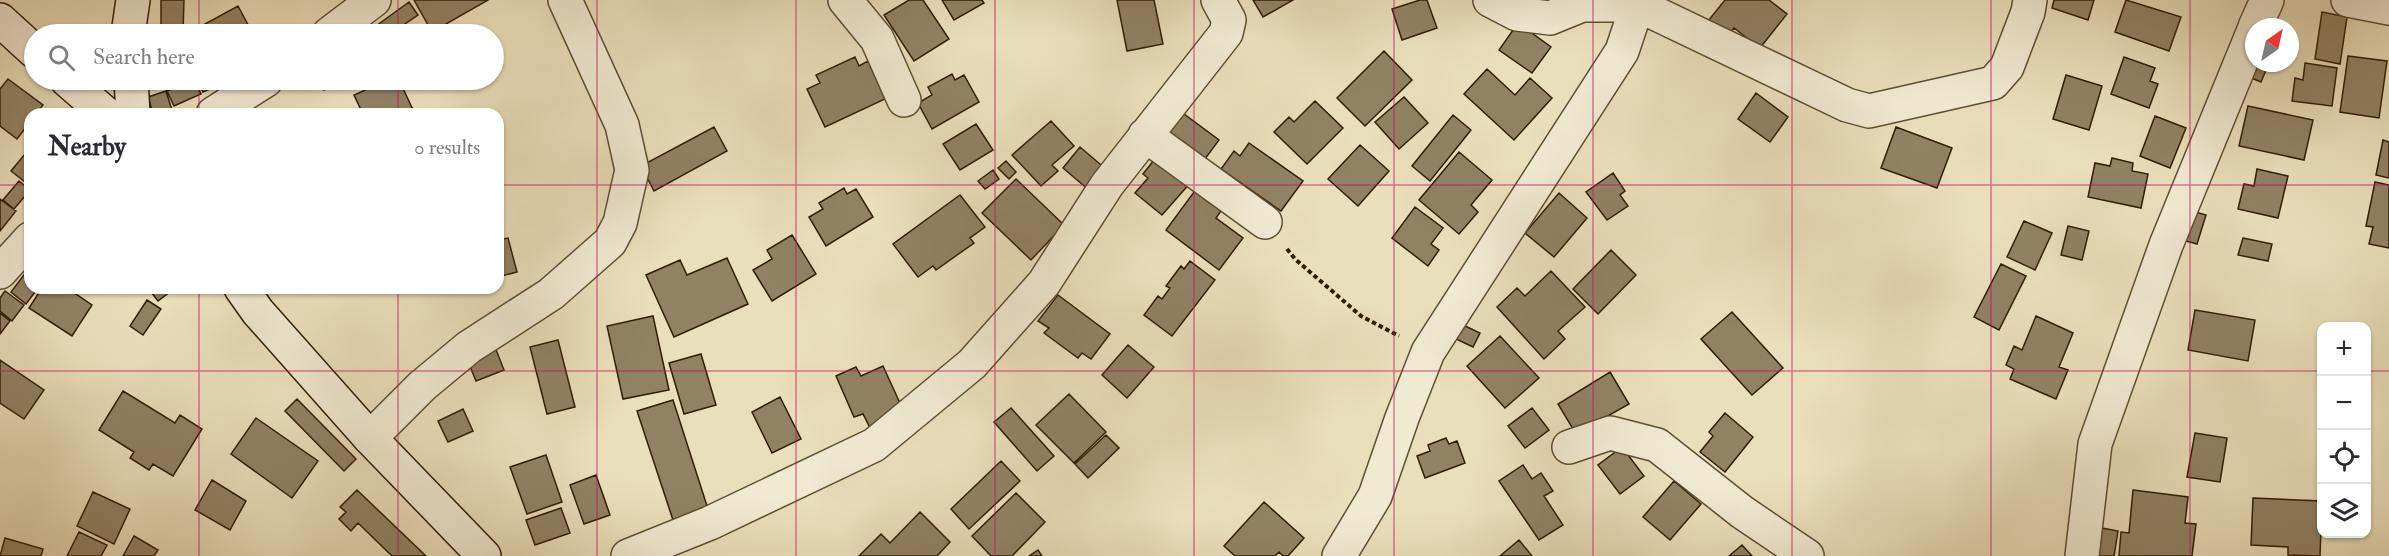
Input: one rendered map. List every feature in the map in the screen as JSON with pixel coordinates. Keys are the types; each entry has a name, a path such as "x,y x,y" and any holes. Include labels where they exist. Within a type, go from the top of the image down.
{"street":[{"path":"129,24 133,0"},
{"path":"342,24 374,0"},
{"path":"370,438 422,386 469,347 559,286 610,242 620,223 632,170 622,125 565,0"},
{"path":"845,0 877,39 904,100"},
{"path":"628,556 710,524 874,445 972,364 1044,283 1107,185 1226,33 1229,20 1218,0"},
{"path":"1490,0 1517,14 1551,18 1582,5 1638,2 1847,105 1869,111 1993,83 2007,67 2028,12 2030,0"},
{"path":"2260,18 2267,0"},
{"path":"2348,0 2389,8"},
{"path":"1339,556 1375,496 1428,352 1622,51 1638,2"},
{"path":"0,20 24,42"},
{"path":"2082,556 2095,444 2166,245 2245,53"},
{"path":"78,90 99,108"},
{"path":"132,90 133,108"},
{"path":"222,108 250,90"},
{"path":"1145,135 1265,222"},
{"path":"0,272 24,246"},
{"path":"245,294 258,312 370,438 484,556"},
{"path":"1569,447 1610,433 1657,445 1742,512 1808,556"}],"path":[{"path":"1265,222 1295,259 1361,316 1428,352"}],"building":[{"path":"161,0 184,0 183,24 161,24"},
{"path":"414,0 488,0 446,24 428,24"},
{"path":"909,0 923,0 949,39 914,61 884,15"},
{"path":"942,0 982,0 984,3 954,20"},
{"path":"1117,0 1154,0 1163,44 1127,51"},
{"path":"1253,0 1293,0 1263,17"},
{"path":"1427,0 1437,28 1402,40 1392,9"},
{"path":"1725,0 1769,0 1787,14 1760,48 1734,28 1728,36 1708,21"},
{"path":"2054,0 2094,0 2088,20 2052,8"},
{"path":"2126,0 2181,17 2169,51 2115,32"},
{"path":"409,2 418,15 405,24 379,24"},
{"path":"238,6 248,24 205,24"},
{"path":"2322,12 2347,17 2340,64 2315,59"},
{"path":"1518,23 1551,47 1532,73 1499,50"},
{"path":"1384,51 1412,80 1365,126 1337,98"},
{"path":"2348,56 2387,61 2379,118 2340,112"},
{"path":"855,57 859,66 868,61 885,99 825,127 807,89 820,83 816,75"},
{"path":"2124,57 2155,68 2150,81 2158,84 2149,108 2111,94"},
{"path":"2305,63 2337,68 2332,106 2292,101 2295,78 2303,80"},
{"path":"1487,69 1515,95 1530,78 1552,98 1514,140 1464,94"},
{"path":"2251,72 2265,72 2261,82 2249,77"},
{"path":"952,74 955,80 964,75 979,102 932,129 918,103 932,95 928,87"},
{"path":"2066,75 2102,86 2089,130 2053,119"},
{"path":"8,79 43,105 41,108 24,108 24,130 17,139 0,126 0,89"},
{"path":"199,90 201,94 174,106 167,91"},
{"path":"365,90 404,90 412,108 360,108 354,95"},
{"path":"166,91 171,108 151,108 148,97"},
{"path":"1756,93 1788,117 1770,142 1738,119"},
{"path":"1404,97 1428,123 1399,149 1375,122"},
{"path":"1315,101 1343,128 1307,164 1274,132 1289,117 1294,122"},
{"path":"2248,106 2313,120 2304,160 2239,146"},
{"path":"1180,111 1219,140 1202,163 1163,134"},
{"path":"1453,115 1471,130 1430,181 1412,166"},
{"path":"2155,116 2186,128 2170,168 2140,156"},
{"path":"1051,121 1074,146 1052,165 1058,171 1041,186 1012,155"},
{"path":"976,124 993,150 960,170 943,144"},
{"path":"714,127 727,151 654,191 641,166"},
{"path":"1896,127 1952,148 1937,188 1881,168"},
{"path":"2383,140 2389,142 2389,178 2376,175"},
{"path":"1249,143 1303,181 1281,211 1221,169 1234,151 1240,156"},
{"path":"1360,145 1389,171 1358,206 1328,179"},
{"path":"1080,147 1107,170 1090,191 1063,168"},
{"path":"1459,152 1492,180 1471,205 1478,212 1459,234 1419,200"},
{"path":"24,155 24,181 11,171"},
{"path":"1158,155 1191,182 1162,215 1135,193 1148,178 1143,174"},
{"path":"2112,158 2133,163 2132,171 2148,174 2141,208 2088,197 2095,163 2110,166"},
{"path":"1006,161 1016,172 1009,179 998,168"},
{"path":"2257,169 2288,176 2278,218 2238,209 2244,184 2254,186"},
{"path":"993,170 999,179 985,189 978,181"},
{"path":"1613,173 1625,191 1620,195 1628,206 1607,220 1586,192"},
{"path":"1016,179 1064,225 1031,260 982,213"},
{"path":"19,181 24,185 24,197 14,209 3,200"},
{"path":"2375,182 2389,185 2389,248 2369,244 2373,227 2366,226"},
{"path":"844,188 847,194 856,189 873,217 826,246 809,217 823,209 819,203"},
{"path":"1197,188 1223,208 1216,218 1243,238 1219,270 1166,230"},
{"path":"1559,193 1587,218 1554,257 1525,233"},
{"path":"960,195 985,227 970,238 974,243 936,270 933,266 918,277 893,244"},
{"path":"0,199 16,211 0,231"},
{"path":"1415,207 1443,228 1431,244 1439,250 1428,266 1392,238"},
{"path":"2188,210 2206,215 2197,244 2179,239"},
{"path":"2024,221 2052,233 2035,270 2007,257"},
{"path":"2068,226 2089,231 2082,260 2061,255"},
{"path":"792,235 816,274 772,301 753,270 772,259 767,250"},
{"path":"508,238 517,272 504,275 504,239"},
{"path":"2243,238 2272,244 2268,261 2238,255"},
{"path":"1611,250 1636,275 1598,314 1573,289"},
{"path":"727,258 748,304 674,337 646,275 680,260 687,275"},
{"path":"1190,261 1215,280 1172,336 1144,315 1158,296 1162,299 1170,288 1166,286 1181,266 1184,269"},
{"path":"2001,264 2026,276 1999,330 1974,317"},
{"path":"1551,271 1585,307 1558,331 1565,339 1544,359 1497,307 1517,288 1525,296"},
{"path":"24,275 24,294 34,294 26,304 11,292"},
{"path":"5,291 24,305 12,321 0,311 0,298"},
{"path":"38,294 76,294 92,305 72,336 29,308"},
{"path":"153,294 167,294 158,301"},
{"path":"1058,295 1110,334 1091,359 1082,353 1078,358 1044,333 1049,328 1038,321"},
{"path":"147,300 161,309 143,335 130,326"},
{"path":"2195,310 2255,320 2248,361 2188,350"},
{"path":"1732,312 1783,368 1752,395 1701,339"},
{"path":"0,313 10,321 0,334"},
{"path":"653,316 669,390 623,399 607,326"},
{"path":"2036,316 2073,333 2059,367 2068,370 2056,399 2010,379 2014,369 2006,365 2014,346 2022,350"},
{"path":"1463,325 1480,333 1473,347 1456,339"},
{"path":"1500,336 1539,378 1505,408 1467,366"},
{"path":"558,340 575,407 547,414 530,347"},
{"path":"1128,345 1154,367 1127,398 1102,375"},
{"path":"495,347 504,370 476,381 467,359"},
{"path":"701,354 716,405 684,414 669,363"},
{"path":"0,360 44,390 24,419 0,403"},
{"path":"883,366 904,412 870,428 863,414 854,417 836,376 856,367 861,376"},
{"path":"1610,372 1629,404 1576,434 1558,404"},
{"path":"123,391 175,423 180,415 202,429 173,476 153,464 149,470 130,458 134,452 99,430"},
{"path":"1069,394 1106,432 1074,463 1036,425"},
{"path":"780,397 801,439 772,453 752,412"},
{"path":"297,399 356,459 344,471 285,411"},
{"path":"673,400 708,509 673,520 637,411"},
{"path":"1011,408 1054,456 1037,471 994,422"},
{"path":"1532,408 1549,430 1525,448 1508,426"},
{"path":"463,409 473,431 448,442 438,421"},
{"path":"1725,413 1753,437 1725,472 1700,452 1713,436 1709,432"},
{"path":"256,418 318,461 292,498 231,454"},
{"path":"2195,433 2227,438 2220,482 2187,477"},
{"path":"1106,435 1119,448 1088,478 1075,464"},
{"path":"1446,438 1449,444 1457,441 1465,463 1425,478 1417,456 1430,451 1428,445"},
{"path":"1622,447 1644,476 1620,494 1598,465"},
{"path":"546,455 562,502 527,514 510,467"},
{"path":"1001,461 1020,481 969,529 951,509"},
{"path":"1523,465 1532,479 1541,473 1553,491 1544,496 1563,525 1539,540 1499,481"},
{"path":"596,475 610,515 584,524 570,485"},
{"path":"212,480 246,501 230,530 195,510"},
{"path":"1674,481 1701,504 1670,540 1643,517"},
{"path":"357,490 426,556 392,556 358,523 351,531 339,519 346,512 340,507"},
{"path":"2133,490 2188,497 2185,523 2196,524 2192,556 2119,556 2121,532 2129,533"},
{"path":"93,492 130,509 114,544 77,526"},
{"path":"1016,493 1045,522 1012,556 991,556 972,536"},
{"path":"2253,498 2317,501 2317,538 2321,538 2320,556 2288,555 2288,547 2251,545"},
{"path":"1264,502 1304,538 1288,556 1283,556 1279,552 1275,556 1235,556 1224,546"},
{"path":"561,508 570,533 535,545 526,520"},
{"path":"920,512 950,542 937,556 859,556 881,534 890,543"},
{"path":"2097,527 2118,531 2114,556 2092,556"},
{"path":"79,532 107,545 101,556 67,556"},
{"path":"134,536 158,550 154,556 123,556"},
{"path":"5,538 43,549 41,556 0,556"},
{"path":"1519,540 1532,556 1500,556"},
{"path":"1742,545 1752,556 1729,556"},
{"path":"1038,550 1042,556 1029,556"}]}
